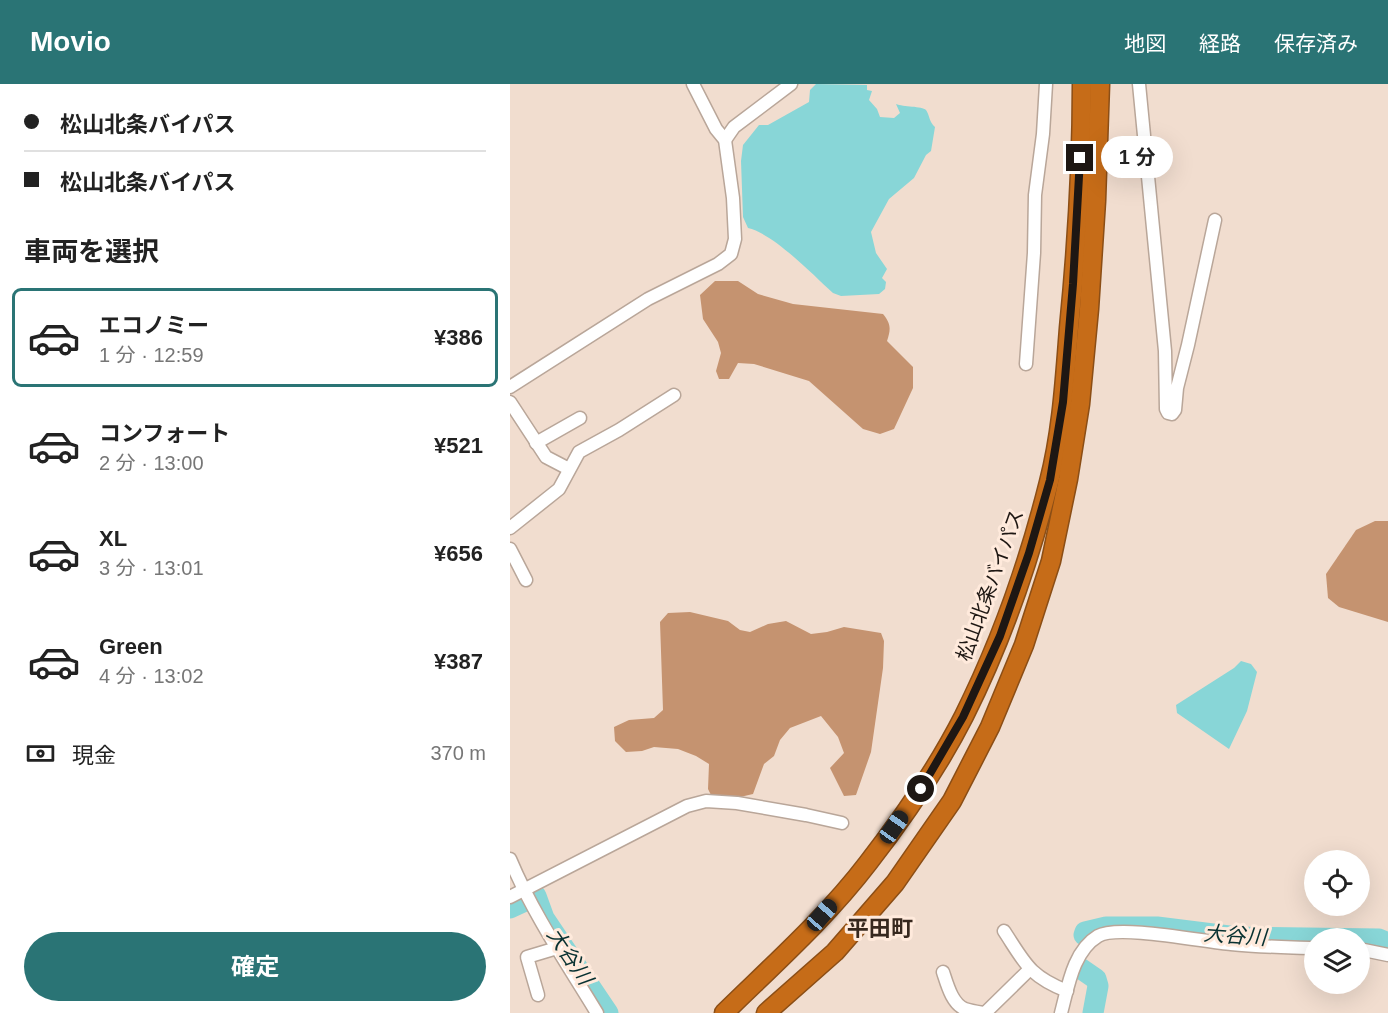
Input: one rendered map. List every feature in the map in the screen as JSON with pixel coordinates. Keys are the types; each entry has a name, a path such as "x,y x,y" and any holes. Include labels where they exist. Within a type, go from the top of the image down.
{"highway":[{"name":"松山北条バイパス","path":"724,1013 807,932 867,865 921,789 963,717 1000,636 1029,553 1050,480 1063,402 1078,201 1082,84"},
{"path":"766,1013 834,952 895,883 952,801 990,727 1024,645 1051,561 1068,479 1080,404 1089,309 1100,84"}],"street":[{"path":"510,387 648,299 718,264 731,254 735,239 733,198 725,140 716,129 693,84"},
{"path":"725,140 734,127 791,84"},
{"path":"1026,364 1034,253 1035,195 1044,134 1046,84"},
{"path":"1139,84 1165,351 1166,409 1172,414 1176,410 1177,388 1215,220"},
{"path":"510,528 559,489 579,452 675,395"},
{"path":"510,402 546,457 569,469"},
{"path":"536,443 579,418"},
{"path":"510,549 526,580"},
{"path":"510,897 687,806 706,801 736,802 842,823"},
{"path":"510,859 523,890 597,1013"},
{"path":"1004,931 1029,970 1067,991"},
{"path":"1061,1013 1073,969 1080,955 1098,936 1108,932 1150,934 1233,945 1304,948"},
{"path":"538,995 527,957 557,948"},
{"path":"1370,952 1388,955"},
{"path":"950,1013 964,1009 985,1013 1029,970"},
{"path":"942,972 954,998 964,1009"}],"shaded area":[{"path":"715,281 738,281 758,294 793,304 883,314 889,327 887,341 913,367 913,388 894,429 880,434 863,429 809,381 754,364 738,363 729,379 719,379 716,371 721,353 718,342 703,319 700,295"},
{"path":"1375,521 1388,521 1388,622 1339,607 1328,598 1326,574 1356,530"},
{"path":"690,612 728,621 740,630 750,632 768,624 786,621 811,634 844,627 881,633 884,641 883,668 871,752 856,795 844,796 830,768 844,753 838,737 821,716 790,728 780,740 774,756 764,764 753,794 740,797 711,795 708,789 709,764 696,756 678,749 654,747 642,751 626,752 615,741 614,727 629,720 654,718 663,710 660,622 668,613"}],"water":[{"path":"816,84 867,85 867,90 872,91 869,100 877,109 880,117 894,118 900,113 896,104 921,108 926,110 935,127 931,151 926,155 914,178 889,199 871,232 876,253 887,269 882,278 886,282 885,289 879,294 841,296 833,293 781,246 748,228 743,217 741,161 743,145 759,125 768,125 809,102 810,90"},
{"path":"1241,661 1251,664 1257,672 1247,711 1229,749 1177,713 1176,705 1234,668"}],"waterway":[{"name":"大谷川","path":"536,896 544,918 608,1013"},
{"name":"大谷川","path":"510,908 523,902"},
{"name":"大谷川","path":"1084,935 1085,932 1106,927 1157,927 1237,937 1379,939 1388,943"},
{"name":"大谷川","path":"1080,968 1096,979 1098,986 1093,1013"}],"district":[{"name":"平田町","path":"880,928"}],"route":[{"path":"921,789 963,717 1000,636 1029,553 1050,480 1063,402 1080,158"}]}
